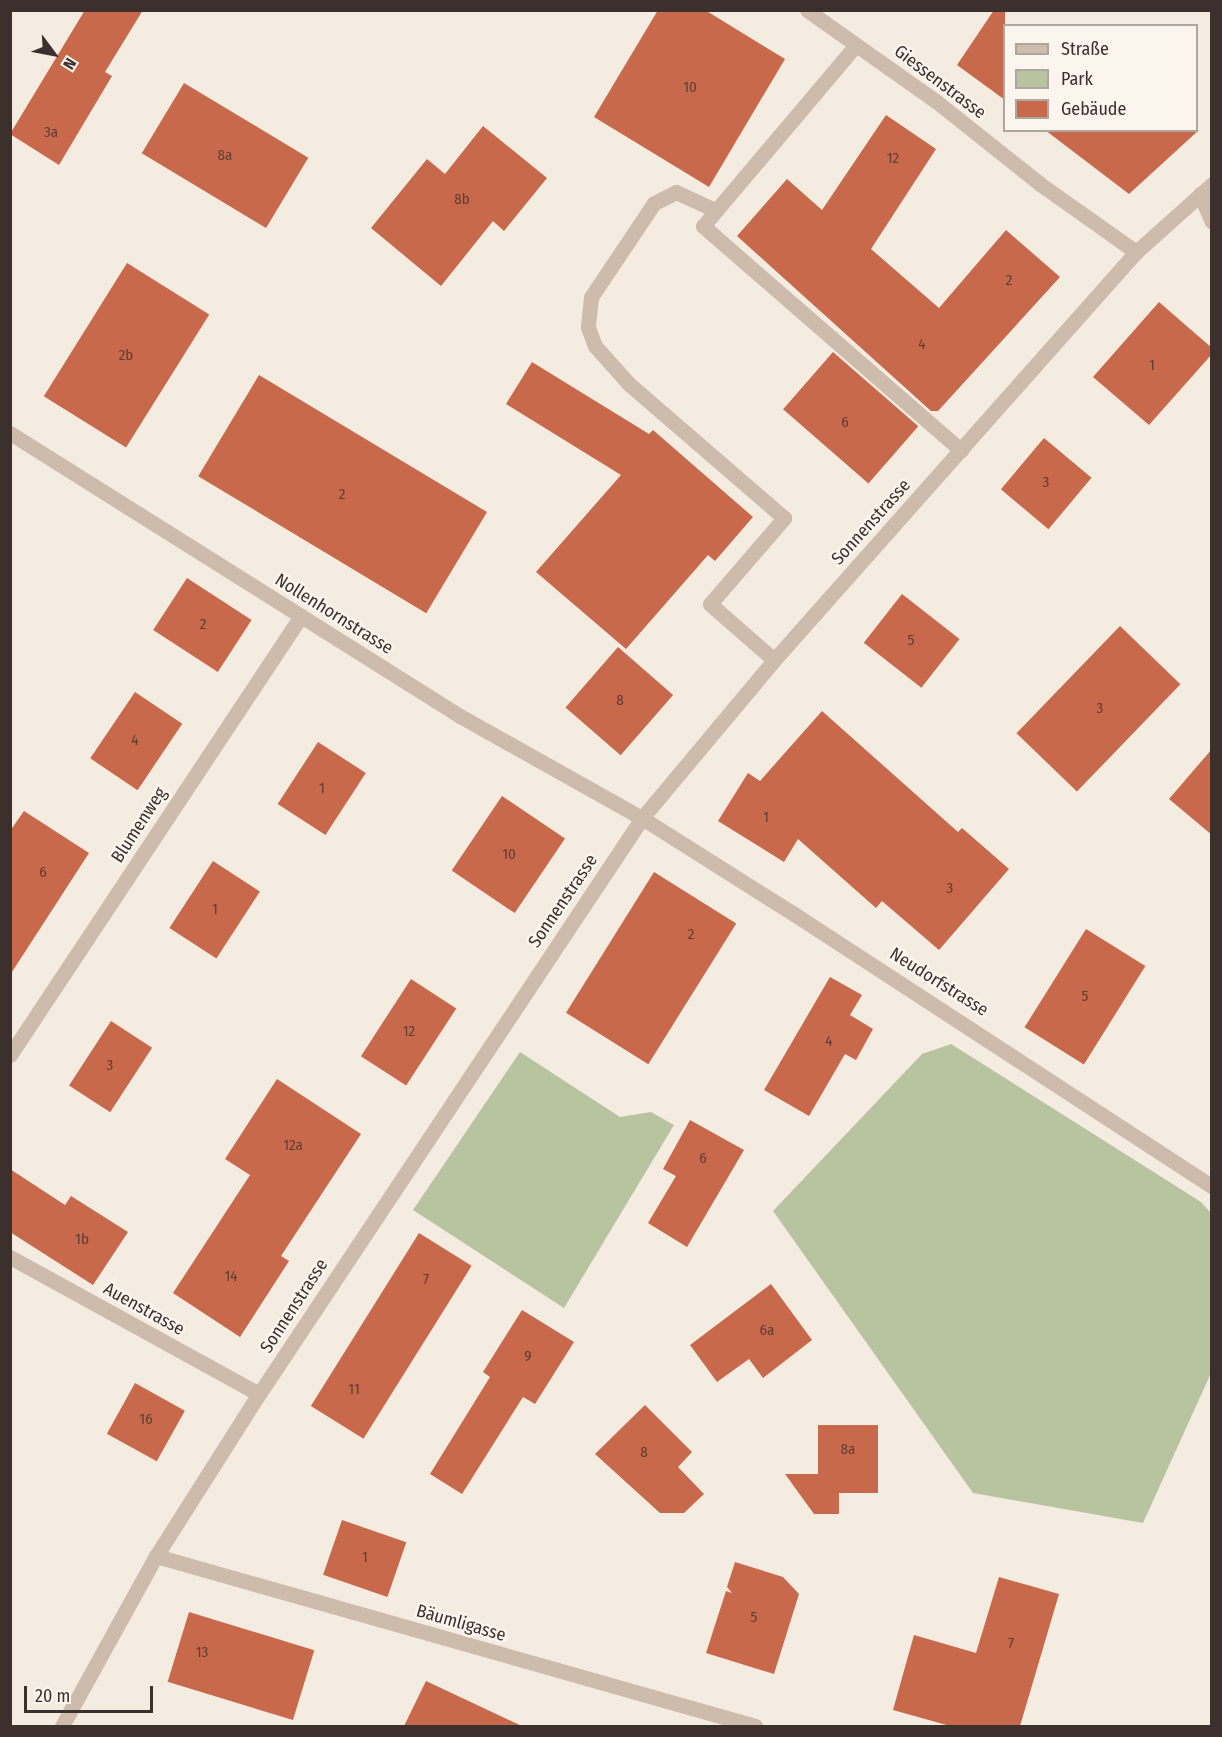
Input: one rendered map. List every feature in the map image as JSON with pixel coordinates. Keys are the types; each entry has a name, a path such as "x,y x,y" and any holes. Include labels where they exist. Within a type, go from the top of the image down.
{"street":[{"name":"Giessenstrasse","path":"807,10 1136,252"},
{"path":"856,45 702,226 961,450"},
{"path":"1206,189 1212,222"},
{"name":"Sonnenstrasse","path":"62,1726 156,1556 259,1394 642,818 774,660 1136,252 1206,189"},
{"path":"715,210 676,192 654,202 591,297 588,327 595,346 629,384 784,518 710,604 774,660"},
{"name":"Nollenhornstrasse","path":"10,433 460,716 642,818"},
{"name":"Blumenweg","path":"10,1055 301,616"},
{"name":"Neudorfstrasse","path":"642,818 956,1016 1212,1186"},
{"name":"Auenstrasse","path":"10,1257 259,1394"},
{"name":"Bäumligasse","path":"156,1556 755,1726"}],"green space":[{"path":"951,1044 1201,1202 1211,1213 1211,1373 1143,1523 973,1493 773,1211 922,1054"},
{"path":"520,1052 620,1117 651,1112 674,1125 564,1308 413,1210"}],"building":[{"path":"85,10 143,10 105,72 112,76 59,165 10,134"},
{"path":"658,10 705,10 785,59 709,187 594,117"},
{"path":"994,10 1005,10 1003,99 957,65"},
{"path":"184,83 308,158 266,228 142,153"},
{"path":"886,115 936,149 871,249 939,308 1006,230 1060,277 938,411 931,411 737,236 787,179 822,210"},
{"path":"483,126 547,178 504,231 493,221 441,286 371,228 427,159 445,174"},
{"path":"1048,132 1197,132 1129,194"},
{"path":"127,263 209,314 126,448 44,396"},
{"path":"1159,302 1212,348 1212,354 1149,425 1093,377"},
{"path":"833,352 918,426 868,483 783,409"},
{"path":"532,362 649,434 653,430 753,517 715,561 708,555 626,649 536,572 621,475 506,404"},
{"path":"259,375 487,512 426,613 198,476"},
{"path":"1044,438 1091,478 1048,529 1001,489"},
{"path":"187,578 252,620 218,672 153,630"},
{"path":"902,594 960,639 921,688 864,643"},
{"path":"1120,626 1180,684 1077,792 1016,733"},
{"path":"618,647 673,695 621,755 566,707"},
{"path":"135,692 182,724 138,790 90,758"},
{"path":"822,711 958,832 962,828 1009,869 939,950 882,901 876,908 798,839 784,862 718,821 748,773 760,781"},
{"path":"318,742 366,773 326,835 278,804"},
{"path":"1212,749 1212,835 1169,799"},
{"path":"502,796 565,838 515,913 452,871"},
{"path":"24,811 89,853 10,975 10,831"},
{"path":"213,861 260,891 216,959 169,928"},
{"path":"654,872 736,923 648,1064 566,1013"},
{"path":"1086,929 1145,966 1084,1064 1025,1027"},
{"path":"830,977 862,995 850,1015 873,1029 856,1060 845,1054 809,1116 764,1090"},
{"path":"411,979 456,1008 406,1086 361,1056"},
{"path":"111,1021 152,1048 110,1112 69,1086"},
{"path":"277,1079 361,1134 281,1256 289,1261 240,1337 173,1293 250,1175 225,1159"},
{"path":"690,1120 744,1150 687,1247 648,1223 676,1176 663,1169"},
{"path":"10,1169 65,1205 71,1196 128,1232 93,1285 10,1232"},
{"path":"419,1233 472,1266 363,1439 311,1406"},
{"path":"771,1284 812,1340 763,1378 749,1359 717,1382 690,1345"},
{"path":"522,1310 574,1342 535,1404 523,1397 462,1494 430,1474 490,1377 483,1372"},
{"path":"135,1383 185,1411 157,1461 107,1434"},
{"path":"645,1405 692,1452 678,1467 704,1494 684,1513 660,1513 595,1454"},
{"path":"818,1425 878,1425 878,1493 839,1493 839,1514 814,1514 785,1474 818,1474"},
{"path":"342,1520 406,1542 387,1597 323,1575"},
{"path":"735,1562 783,1577 799,1594 774,1674 706,1653 726,1591 732,1593 727,1587"},
{"path":"999,1577 1059,1594 1020,1726 950,1726 893,1710 914,1635 976,1653"},
{"path":"189,1612 314,1650 293,1720 168,1682"},
{"path":"426,1681 522,1726 404,1726"}]}
